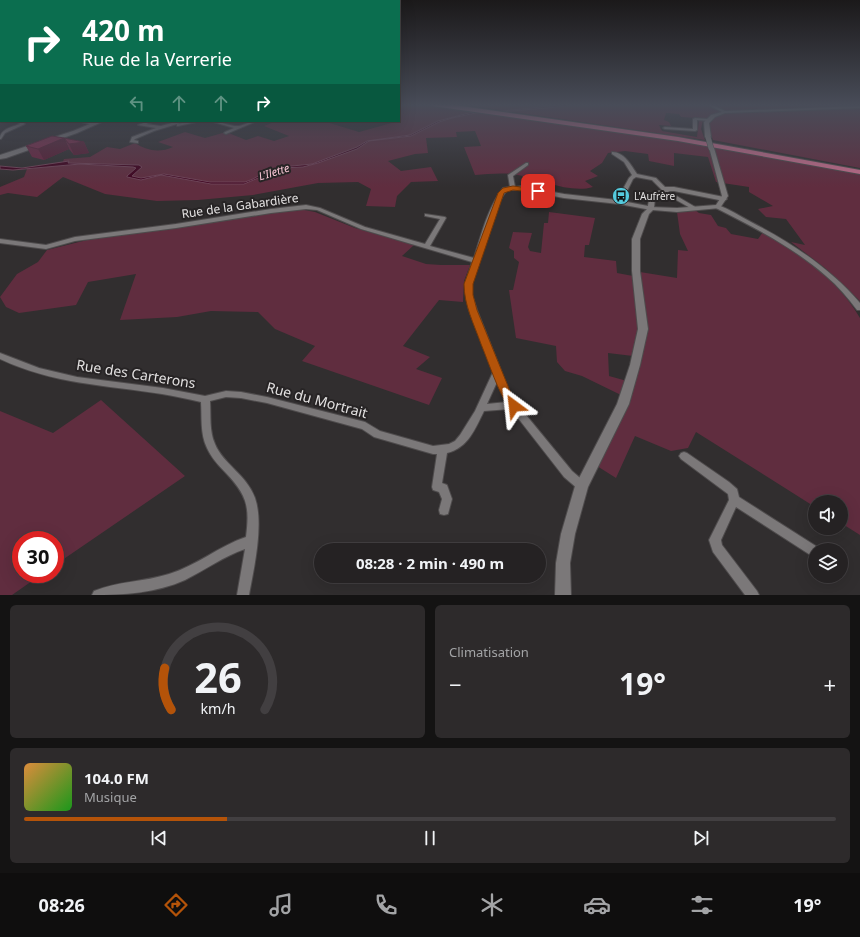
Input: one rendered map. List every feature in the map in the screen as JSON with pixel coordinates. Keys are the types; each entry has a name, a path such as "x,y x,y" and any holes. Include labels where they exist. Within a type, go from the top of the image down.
{"highway":[{"path":"629,132 692,141 860,171"}],"street":[{"path":"1,158 76,132"},
{"path":"136,142 132,141 133,138 149,132"},
{"path":"707,132 725,196 718,207"},
{"path":"614,153 626,161 635,175 654,179 664,190 694,208"},
{"path":"510,188 510,176 526,164"},
{"path":"619,202 631,178 635,175"},
{"path":"582,486 568,474 513,405 505,392 469,295 468,284 502,191 510,188 669,210 718,207 776,236 798,250 841,286 860,308"},
{"path":"563,595 563,563 568,534 582,486 623,404 636,365 643,329 636,271 636,239 646,214 651,208 652,197 656,193 664,190 674,189 724,199"},
{"name":"Rue de la Gabardière","path":"0,241 46,247 97,235 306,207 318,209 363,228 477,261"},
{"path":"427,215 443,218 427,246"},
{"name":"Rue des Carterons","path":"0,356 15,364 44,374 78,380 159,390 205,399 210,445 218,458 246,490 253,510 251,541 243,595"},
{"path":"444,510 447,499 443,488 437,487 437,480 443,455 442,450 458,445 466,435 481,408 497,372"},
{"name":"Rue du Mortrait","path":"205,399 226,394 268,400 365,426 377,434 434,450 442,450"},
{"path":"481,408 513,405"},
{"path":"684,456 733,492 734,500 715,540 717,548 753,595"},
{"path":"734,500 808,548"},
{"path":"98,595 111,590 145,586 171,579 251,541"}],"shaded area":[{"path":"185,132 205,138 226,132 246,140 258,136 274,141 289,136 278,132 460,132 456,132 457,137 426,138 428,153 415,154 388,161 401,171 431,167 438,181 411,182 397,196 395,207 366,206 371,189 358,182 318,183 253,195 198,200 157,201 105,194 63,177 37,197 8,193 0,195 0,187 24,177 27,169 62,164 64,159 90,157 107,147 120,149 135,143 144,148 154,150 168,149 173,147 158,142"},
{"path":"419,132 411,136 369,141 357,149 318,163 303,167 282,168 244,184 211,184 161,175 141,180 127,177 136,168 133,167 80,164 13,170 0,169 0,166 22,168 69,161 68,163 139,165 142,167 132,176 141,178 164,174 210,182 245,182 267,171 282,167 312,164 357,147 367,141 410,135"},
{"path":"475,132 619,132 751,152 860,174 860,301 825,268 791,242 805,245 786,219 766,217 758,209 773,206 749,192 749,187 716,182 708,157 674,153 674,166 649,161 648,154 625,151 608,153 602,163 590,171 598,176 585,181 593,187 575,189 513,174 475,175 464,147 481,146"},
{"path":"649,132 666,132 697,137 698,132 702,132 705,140"},
{"path":"710,132 860,132 860,168 713,140"},
{"path":"299,209 315,212 355,228 414,245 402,256 426,264 470,265 464,281 463,302 439,300 403,346 430,357 416,369 442,378 429,405 302,361 315,346 275,329 258,312 211,311 177,317 120,320 136,274 88,282 76,305 19,313 6,307 0,297 17,274 38,262 47,250 87,240"},
{"path":"695,210 699,213 711,215 718,226 726,228 731,234 758,239 763,232 777,240 818,269 830,280 860,318 860,535 848,527 848,495 808,495 808,503 696,432 688,448 671,451 635,436 616,478 597,466 633,389 647,335 640,272 677,278 678,250 688,251 680,234 677,212"},
{"path":"549,212 595,218 589,245 585,245 584,257 616,261 617,273 633,276 639,324 633,356 608,353 609,376 627,381 621,395 582,376 565,371 557,362 556,346 516,338 509,290 513,290 519,262 514,258 514,251 509,248 513,232 532,233 528,247 530,251 541,253 544,223 548,223"},
{"path":"101,400 185,476 64,559 64,531 12,531 12,583 29,583 12,595 0,595 0,411 53,433"}],"building":[{"path":"52,136 64,138 38,149 26,146"},
{"path":"64,138 84,142 69,144"}],"place":[{"name":"L'Aufrère","path":"621,196"}],"route":[{"path":"514,406 505,392 473,310 468,284 502,191 509,188 521,188 538,191"}],"water label":[{"name":"L'Ilette","path":"274,172"}]}
